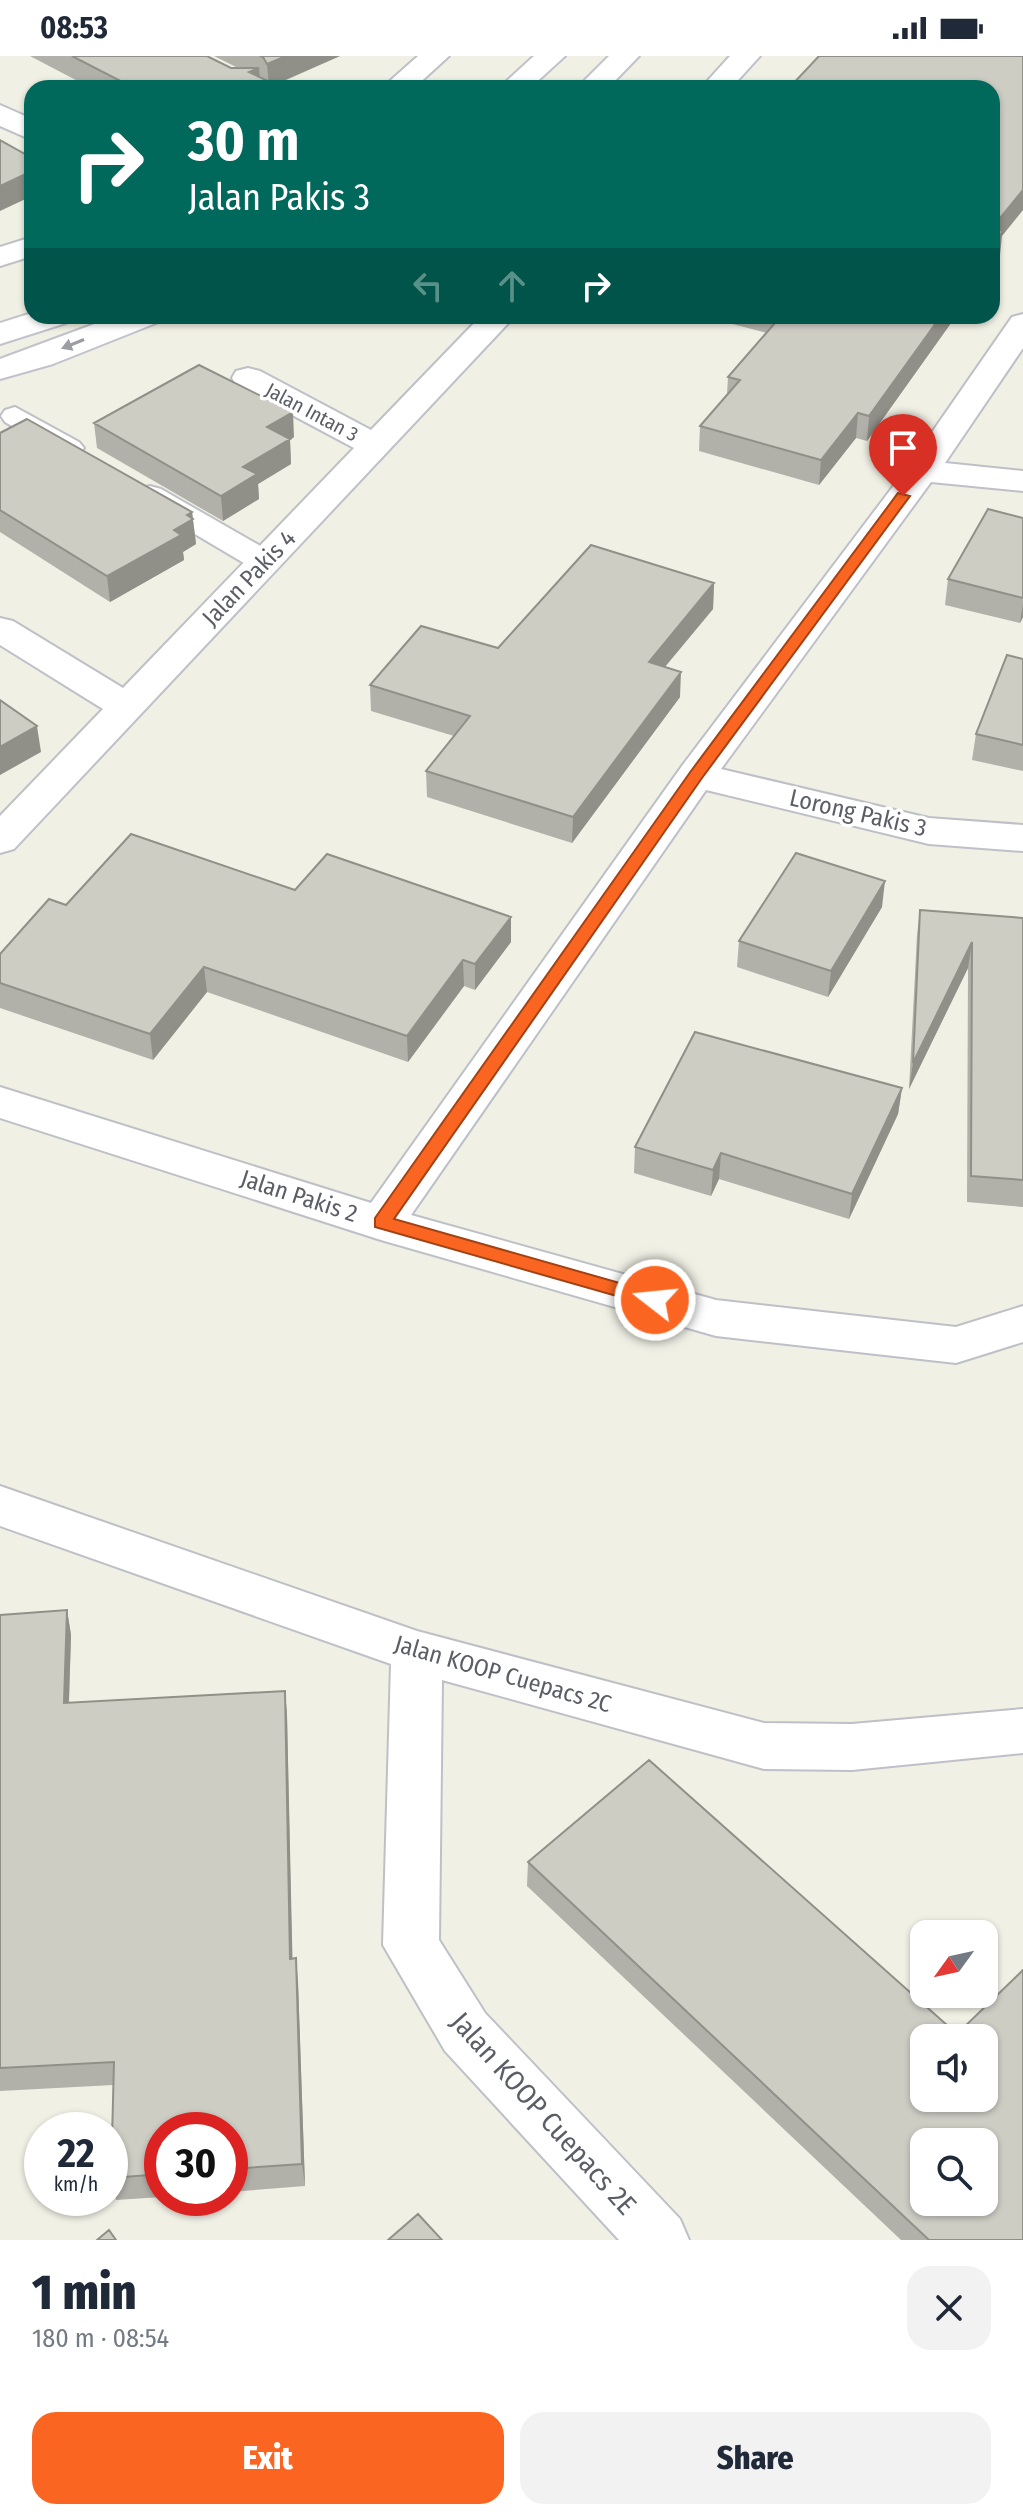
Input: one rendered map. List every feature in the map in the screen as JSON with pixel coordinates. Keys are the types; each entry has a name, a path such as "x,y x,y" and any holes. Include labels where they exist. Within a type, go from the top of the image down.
{"street":[{"path":"406,80 435,56"},
{"path":"522,80 551,56"},
{"path":"600,80 625,56"},
{"path":"723,80 746,56"},
{"path":"0,114 24,127"},
{"path":"0,257 24,249"},
{"path":"0,334 31,324"},
{"path":"0,369 41,357 125,324"},
{"name":"Jalan Pakis 4","path":"0,840 491,324"},
{"path":"381,1223 696,775 922,471 1023,324"},
{"name":"Jalan Intan 3","path":"248,378 375,446"},
{"path":"922,471 1023,481"},
{"path":"0,629 127,707"},
{"name":"Lorong Pakis 3","path":"696,775 929,831 1023,838"},
{"name":"Jalan Pakis 2","path":"0,1102 381,1223 716,1318 956,1345 1023,1324"},
{"name":"Jalan KOOP Cuepacs 2C","path":"0,1506 417,1652 764,1746 852,1747 1023,1731"},
{"name":"Jalan KOOP Cuepacs 2E","path":"417,1652 411,1945 465,2032 659,2240"}],"lane":[{"path":"15,416 94,462"},
{"path":"120,477 265,562"}],"building":[{"path":"72,56 207,56 231,68 259,68 249,72 266,80 118,80"},
{"path":"260,56 286,56 267,64"},
{"path":"819,56 1023,56 1023,190 1000,218 1000,80 796,80"},
{"path":"0,140 24,154 24,175 0,186"},
{"path":"774,324 935,324 869,416 858,413 821,460 700,426 740,380 728,377"},
{"path":"199,365 293,412 267,427 290,439 243,467 257,474 221,496 94,423"},
{"path":"27,419 192,512 187,515 193,519 174,530 181,535 107,576 0,510 0,433"},
{"path":"988,509 1023,518 1023,598 948,579"},
{"path":"591,545 714,583 649,662 681,672 573,817 426,771 470,716 370,685 421,626 498,648"},
{"path":"1007,655 1023,659 1023,745 976,734"},
{"path":"0,700 37,726 0,747"},
{"path":"131,834 295,890 327,854 511,917 475,964 463,960 407,1036 204,967 150,1034 0,983 0,954 49,899 66,905"},
{"path":"796,853 885,881 831,971 739,941"},
{"path":"920,910 1023,918 1023,1180 971,1176 972,942 913,1063"},
{"path":"695,1032 902,1088 852,1194 721,1153 713,1170 635,1147"},
{"path":"67,1610 64,1703 285,1691 290,1959 296,1958 302,2164 248,2168 248,2112 144,2112 144,2175 128,2177 128,2112 113,2112 114,2062 0,2068 0,1615"},
{"path":"649,1760 910,1992 910,2008 928,2008 946,2024 910,2024 910,2112 998,2112 998,2024 967,2024 984,2008 998,2008 998,1994 1023,1970 1023,2240 929,2240 528,1862"},
{"path":"418,2214 442,2240 388,2240"},
{"path":"109,2230 116,2240 97,2240"}],"route":[{"path":"655,1300 381,1223 696,775 903,496"}]}
